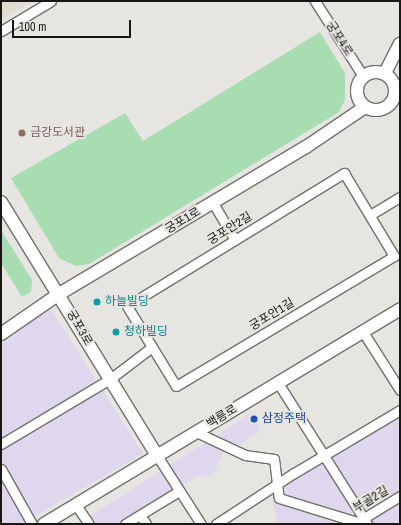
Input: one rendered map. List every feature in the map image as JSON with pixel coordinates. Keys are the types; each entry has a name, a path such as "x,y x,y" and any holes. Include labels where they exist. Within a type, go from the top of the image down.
{"street":[{"path":"1,31 51,1"},
{"name":"궁포4로","path":"315,1 363,76"},
{"path":"385,73 400,44"},
{"path":"374,72 385,73 395,86 396,106 382,110 365,107 356,92 363,76 374,72"},
{"name":"궁포1로","path":"1,334 59,294 213,203 365,107"},
{"name":"궁포안2길","path":"152,347 127,306 344,173 370,215"},
{"path":"370,215 400,197"},
{"name":"궁포3로","path":"1,202 59,294 156,454"},
{"path":"213,203 235,240"},
{"name":"궁포안1길","path":"152,347 176,386 394,256 370,215"},
{"name":"백릉로","path":"44,524 156,454 196,432 400,309"},
{"path":"363,332 400,390"},
{"path":"1,444 110,379 152,347"},
{"path":"278,383 326,456 361,522"},
{"path":"216,524 278,484 400,410"},
{"path":"196,432 245,455 274,459 279,498 361,522"},
{"path":"156,454 201,524"},
{"path":"1,469 32,524"},
{"path":"125,524 179,491"},
{"name":"부골2길","path":"361,522 400,496"},
{"path":"76,505 89,524"},
{"path":"140,515 146,524"}],"shaded area":[{"path":"1,1 32,1 1,20"},
{"path":"50,308 143,454 21,524 1,524 1,341"},
{"path":"252,413 261,430 236,447 224,451 213,475 198,476 119,524 77,524"},
{"path":"400,415 400,524 277,524 270,482 294,473"}],"green space":[{"path":"320,32 345,73 345,100 339,112 89,264 76,266 59,258 11,178 125,113 143,141"},
{"path":"1,230 32,280 31,292 22,297 1,263"}],"place":[{"name":"금강도서관","path":"22,133"},
{"name":"하늘빌딩","path":"97,302"},
{"name":"청하빌딩","path":"116,332"},
{"name":"삼정주택","path":"254,419"}]}
